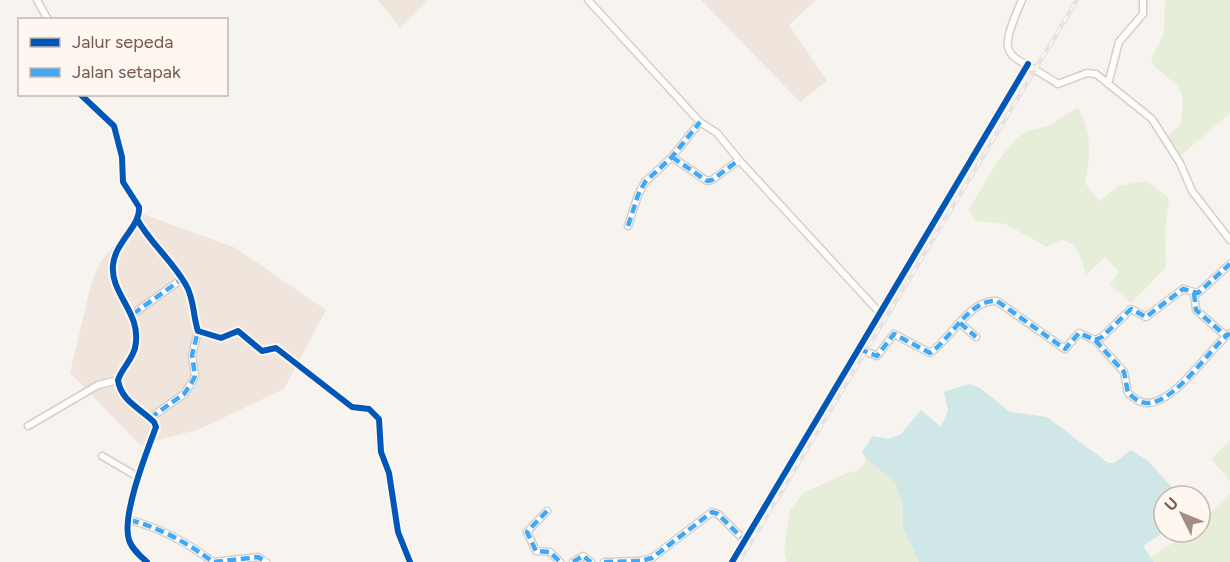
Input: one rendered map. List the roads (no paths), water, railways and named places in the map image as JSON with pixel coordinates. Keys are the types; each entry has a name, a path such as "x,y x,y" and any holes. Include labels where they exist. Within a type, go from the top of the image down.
{"street":[{"path":"37,0 47,18"},
{"path":"588,0 700,122 717,132 739,160 879,312"},
{"path":"1022,0 1008,29 1007,46 1017,61 1028,64 1058,84 1092,73 1152,119 1180,162 1192,191 1230,240"},
{"path":"1108,84 1119,42 1143,14 1143,0"},
{"path":"732,562 1028,64"},
{"path":"28,426 98,385 118,380 132,357 136,344 133,314 116,284 113,273 118,248 137,219 139,207 123,182 122,157 114,126 82,96"},
{"path":"628,226 643,186 672,157 700,122"},
{"path":"672,157 707,181 712,180 739,160"},
{"path":"137,219 146,235 165,254 189,291 198,331 192,355 195,376 192,382 184,394 150,418"},
{"path":"1095,340 1102,337 1131,309 1146,317 1183,289 1194,293 1204,288 1230,264"},
{"path":"133,314 182,279"},
{"path":"859,349 877,356 894,334 930,353 980,304 997,301 1064,350 1079,333 1095,340 1124,372 1128,393 1137,400 1148,403 1167,395 1228,334 1196,310 1194,293"},
{"path":"960,323 976,337"},
{"path":"198,331 221,338 238,331 262,351 278,349 352,406 369,409 379,418 381,452 388,470 398,532 410,562"},
{"path":"118,380 125,398 150,418 156,427 138,477 128,538 135,550 147,562"},
{"path":"102,456 138,477"},
{"path":"547,512 527,532 536,551 550,552 560,562"},
{"path":"604,562 640,561 652,558 712,512 718,514 745,541"},
{"path":"130,520 164,532 196,549 213,562 258,557 266,562"},
{"path":"573,562 583,556 591,562"}],"railway":[{"path":"739,562 1077,0"}]}
